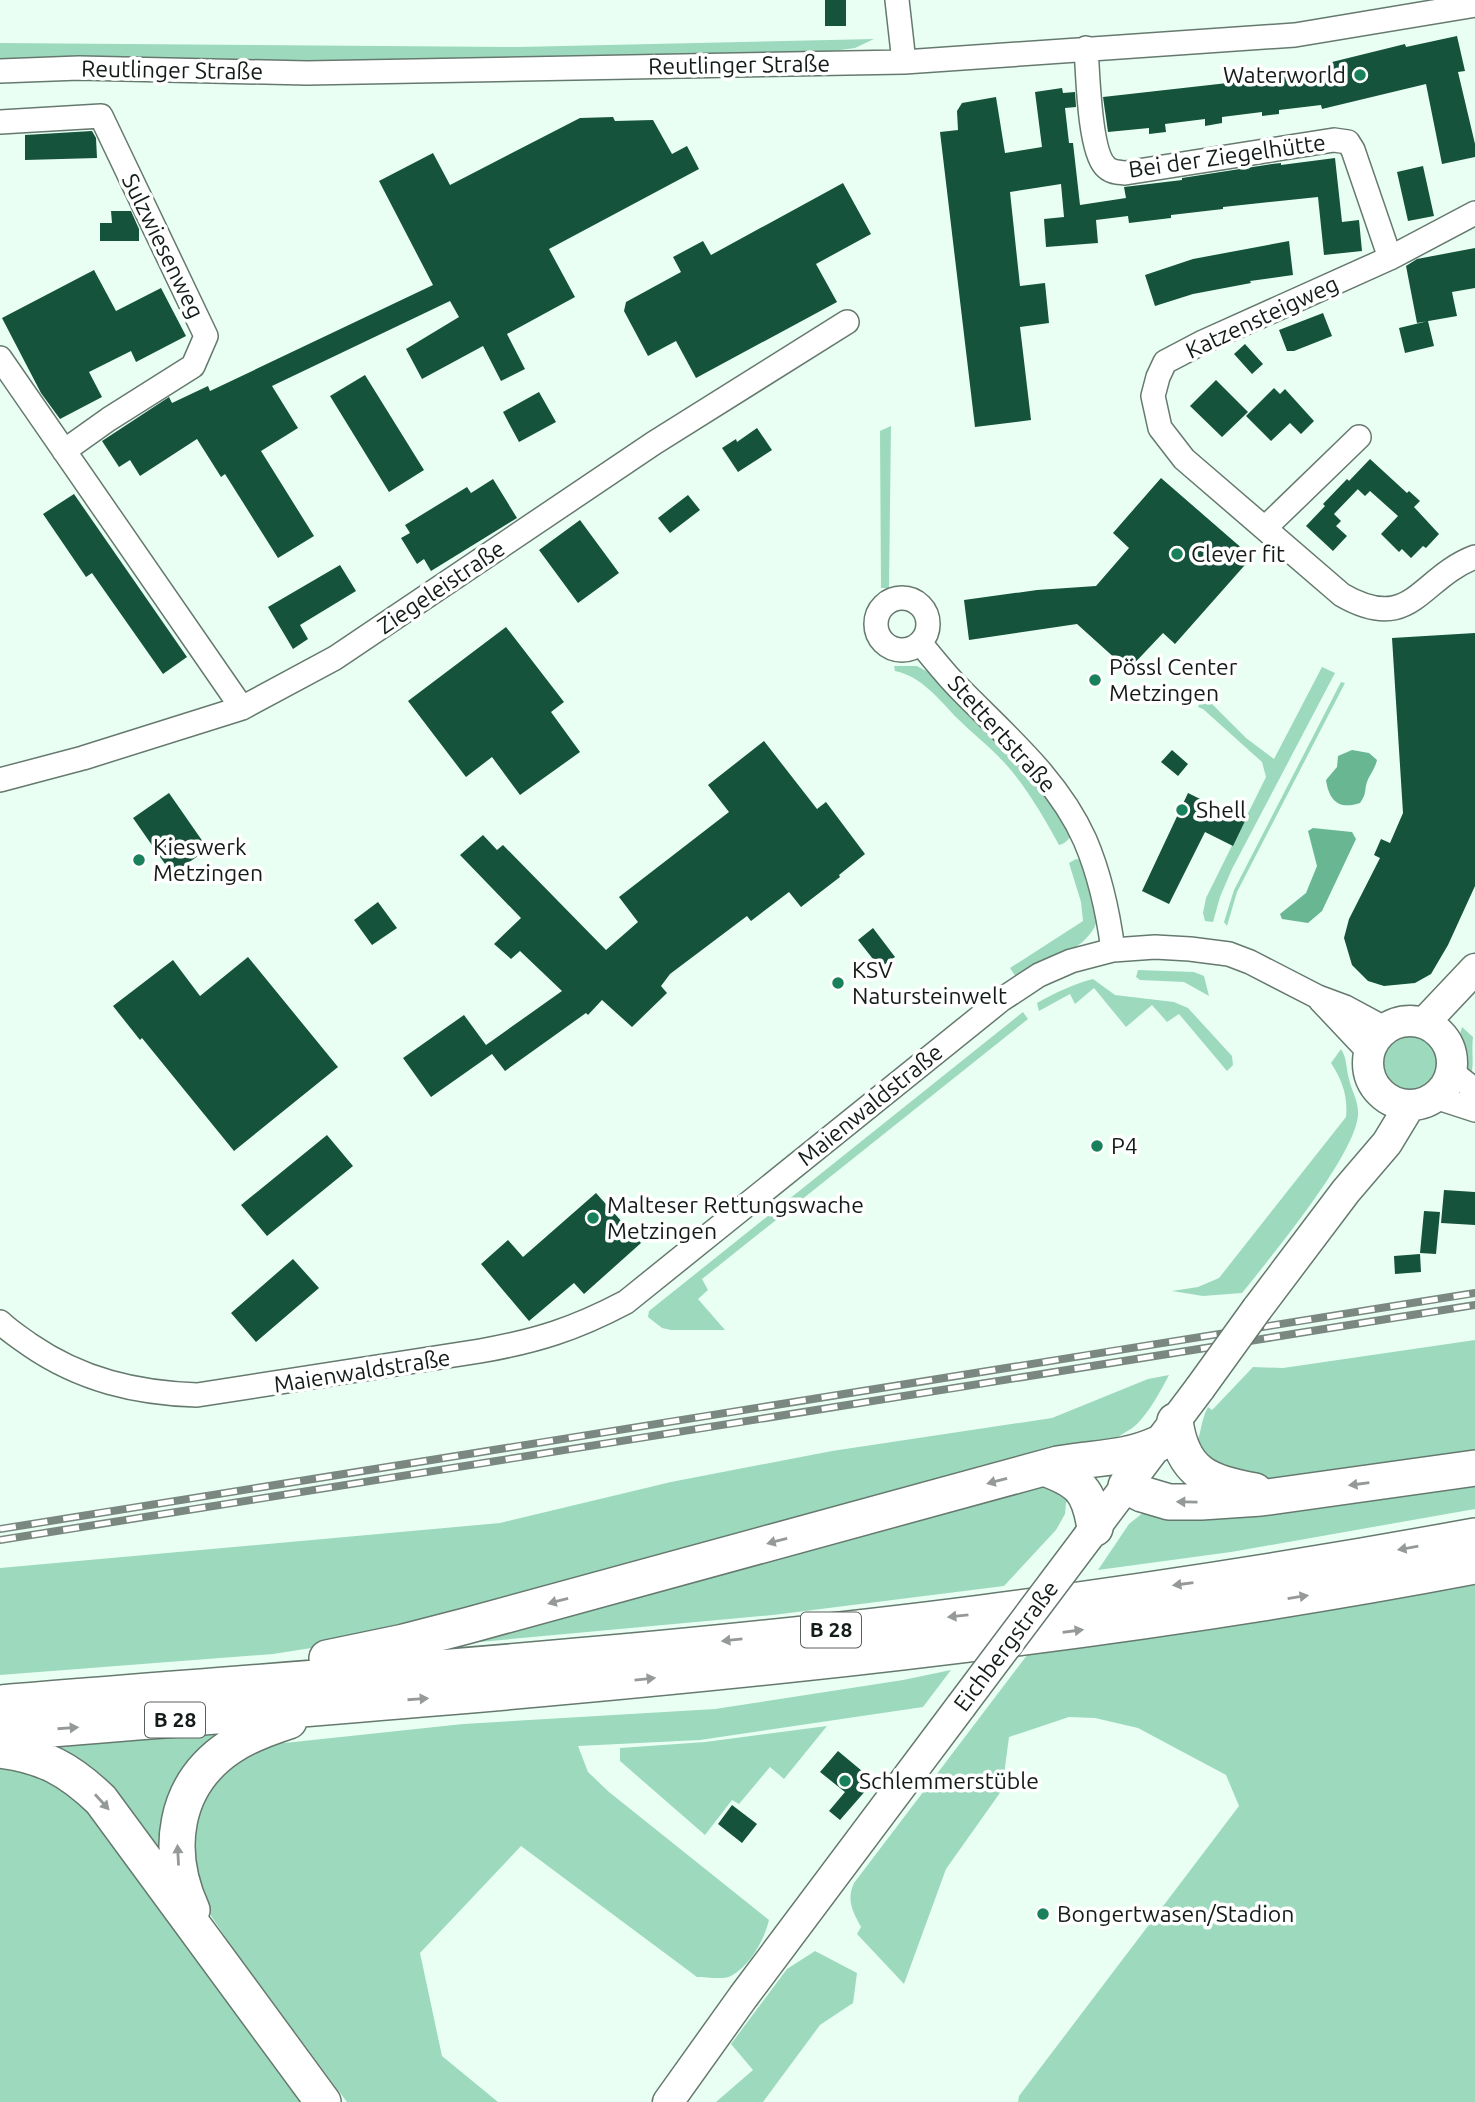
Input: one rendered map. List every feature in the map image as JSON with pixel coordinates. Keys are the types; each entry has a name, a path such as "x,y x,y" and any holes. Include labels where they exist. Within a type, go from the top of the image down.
{"highway":[{"path":"183,1689 232,1673 367,1650 436,1634 1044,1468 1073,1461 1137,1453 1166,1432 1192,1467 1219,1482 1239,1489 1279,1495"},
{"path":"1044,1468 1066,1477 1084,1492 1091,1504 1092,1532"},
{"path":"1126,1486 1168,1502 1201,1502 1279,1495 1475,1468"},
{"name":"B 28","path":"0,1703 570,1656 979,1613 1237,1576 1475,1536"},
{"name":"B 28","path":"0,1733 481,1695 994,1642 1261,1603 1475,1566"},
{"path":"206,1942 183,1890 176,1853 181,1807 197,1778 228,1749 256,1732 350,1704"},
{"path":"0,1750 55,1764 89,1788 122,1826 166,1891 323,2102"}],"main road":[{"path":"1436,1033 1475,970"},
{"path":"1436,1033 1475,993"},
{"path":"1409,1099 1375,1086 1368,1065 1378,1041 1398,1023 1411,1021 1436,1033 1452,1056 1452,1072"},
{"name":"Eichbergstraße","path":"668,2102 743,1997 1346,1191 1377,1122 1409,1099 1448,1081 1452,1072"}],"street":[{"path":"897,0 904,62"},
{"name":"Reutlinger Straße","path":"0,71 79,68 307,73 904,62 1295,35 1475,5"},
{"name":"Bei der Ziegelhütte","path":"1086,48 1094,142 1099,158 1113,172 1125,173 1334,140 1348,142 1353,149 1391,258"},
{"name":"Sulzwiesenweg","path":"0,122 101,116 206,336 193,366 64,451"},
{"name":"Katzensteigweg","path":"1475,213 1391,258 1203,342 1165,362 1157,377 1153,396 1160,428 1184,459 1342,595 1370,608 1398,608 1412,602 1451,570 1475,557"},
{"name":"Ziegeleistraße","path":"0,780 83,758 242,708 342,654 654,443 847,321"},
{"path":"0,358 242,708"},
{"path":"1265,528 1359,437"},
{"name":"Stettertstraße","path":"920,643 956,685 1034,762 1062,801 1085,841 1106,904 1113,950"},
{"name":"Maienwaldstraße","path":"0,1322 50,1359 85,1375 120,1387 158,1394 197,1395 257,1388 525,1343 576,1327 626,1302 1001,1000 1039,975 1071,961 1113,950 1155,947 1230,954 1271,972 1318,998 1345,1007 1378,1041"},
{"path":"1452,1072 1475,1090"},
{"path":"1409,1099 1475,1110"}],"shaded area":[{"path":"874,39 855,48 833,51 518,61 0,61 0,43 518,47"},
{"path":"891,426 889,588 881,588 880,431"},
{"path":"894,666 917,666 930,673 989,729 1057,811 1071,835 1068,840 1059,845 1024,787 998,756 930,690 914,678 895,671"},
{"path":"1322,667 1335,673 1232,869 1213,922 1205,921 1203,913 1206,898 1266,777 1262,762 1198,707 1203,695 1246,738 1274,759"},
{"path":"1341,682 1345,683 1237,892 1227,926 1224,922 1234,890"},
{"path":"1352,750 1369,753 1377,760 1360,803 1346,805 1336,802 1326,780 1337,767 1338,756"},
{"path":"1313,828 1352,832 1356,839 1322,911 1308,923 1282,919 1280,914 1306,893 1317,866 1308,831"},
{"path":"1076,859 1081,860 1097,907 1097,920 1092,932 1070,951 1016,977 1010,968 1083,921 1081,902 1069,863"},
{"path":"1138,970 1194,972 1204,976 1209,996 1184,982 1140,980 1136,977"},
{"path":"1093,979 1115,995 1174,1002 1188,1008 1232,1056 1233,1065 1227,1071 1179,1014 1167,1022 1152,1005 1126,1027 1094,988 1075,1004 1070,994 1039,1011 1037,1003 1078,983"},
{"path":"1023,1012 1028,1019 702,1279 708,1290 698,1299 725,1330 671,1330 662,1328 648,1317 649,1311"},
{"path":"1462,1027 1473,1037 1470,1079 1459,1054"},
{"path":"1410,1032 1422,1034 1432,1041 1439,1051 1439,1075 1432,1085 1422,1092 1410,1094 1398,1092 1388,1085 1381,1075 1379,1063 1381,1051 1388,1041 1398,1034"},
{"path":"1341,1049 1358,1115 1343,1155 1309,1206 1242,1293 1203,1296 1172,1291 1198,1287 1219,1278 1346,1117 1343,1088 1331,1063"},
{"path":"1475,1340 1475,1454 1273,1483 1232,1475 1193,1450 1208,1407 1212,1410 1253,1367 1283,1368"},
{"path":"1169,1375 1142,1419 1113,1441 337,1644 273,1654 0,1675 0,1568 500,1523 671,1482 832,1451 1052,1418 1148,1379"},
{"path":"1475,1474 1475,1509 1231,1552 1098,1570 1129,1524 1150,1507"},
{"path":"1024,1477 1075,1489 1066,1503 1065,1514 1056,1530 1004,1586 773,1615 414,1648"},
{"path":"1475,1581 1475,2102 1018,2102 1019,2096 1239,1806 1226,1775 1138,1728 1095,1718 1069,1717 1009,1737 1002,1790 946,1869 904,1984 857,1934 861,1927 851,1900 854,1883 1031,1650"},
{"path":"951,1670 923,1707 700,1740 578,1746 588,1772 609,1792 769,1920 756,1951 738,1971 724,1978 697,1977 521,1846 420,1953 442,2056 498,2102 347,2102 234,1950 193,1889 190,1814 207,1780 275,1744 463,1724 715,1709"},
{"path":"827,1726 784,1779 770,1767 739,1804 732,1800 705,1835 620,1761 620,1748 705,1742"},
{"path":"235,1727 171,1863 39,1742"},
{"path":"0,1757 72,1786 306,2102 0,2102"},
{"path":"815,1951 857,1973 853,2003 820,2025 763,2102 716,2102 753,2070 731,2044 787,1969"}],"building":[{"path":"825,0 846,0 846,26 825,26"},
{"path":"1457,36 1465,71 1458,72 1475,144 1475,157 1442,164 1426,84 1322,109 1321,105 1279,110 1279,114 1262,116 1262,112 1222,117 1222,123 1205,126 1205,119 1165,124 1166,132 1149,134 1149,128 1108,132 1103,97 1334,71 1332,62 1405,44 1406,47"},
{"path":"1062,88 1063,93 1075,92 1076,107 1065,108 1069,143 1073,143 1080,205 1126,198 1124,187 1272,164 1335,158 1342,222 1359,220 1362,251 1324,255 1318,197 1223,207 1171,215 1171,218 1129,223 1128,216 1096,220 1098,243 1046,247 1044,219 1064,217 1061,184 1010,192 1020,286 1045,283 1049,323 1020,327 1031,420 975,427 940,132 958,130 957,111 962,103 996,97 1005,153 1042,147 1035,92"},
{"path":"613,117 615,121 653,120 672,154 687,146 699,169 549,249 575,297 507,334 525,369 501,381 483,346 422,379 406,349 459,317 450,301 272,386 298,428 261,451 314,536 278,558 225,474 221,477 197,439 140,476 130,460 119,467 102,441 169,397 172,403 208,386 210,391 433,285 379,181 433,153 450,185 580,118"},
{"path":"92,131 96,138 97,158 25,160 25,135"},
{"path":"1423,166 1434,216 1408,221 1397,172"},
{"path":"843,183 871,234 816,264 837,302 696,378 676,341 648,356 624,311 626,302 681,272 673,257 703,241 711,255"},
{"path":"111,211 131,211 139,229 139,241 100,241 100,223 112,223"},
{"path":"1289,241 1293,275 1250,281 1251,283 1193,294 1155,306 1145,275 1193,259"},
{"path":"1475,248 1475,288 1452,292 1457,316 1417,323 1406,266 1417,259"},
{"path":"94,270 116,311 161,288 186,336 136,362 131,351 89,372 102,397 60,419 41,393 2,318"},
{"path":"1323,313 1332,336 1294,351 1287,351 1279,330"},
{"path":"1428,321 1434,346 1405,353 1399,328"},
{"path":"1245,344 1263,364 1252,374 1234,354"},
{"path":"365,375 424,470 389,492 330,396"},
{"path":"1216,380 1248,412 1222,437 1190,406"},
{"path":"1274,388 1280,394 1285,389 1314,421 1301,434 1290,423 1271,441 1246,416"},
{"path":"539,392 556,422 519,442 503,412"},
{"path":"757,428 772,450 738,472 722,448 736,439 737,442"},
{"path":"1370,459 1407,493 1409,491 1420,501 1414,507 1439,534 1426,548 1423,546 1411,558 1402,549 1399,552 1381,534 1398,516 1370,491 1365,496 1349,481"},
{"path":"1161,478 1252,557 1175,644 1163,633 1128,670 1077,624 969,640 964,600 1037,590 1096,586 1129,548 1113,533"},
{"path":"493,479 517,518 431,571 424,559 417,564 401,538 410,533 405,525 467,487 471,493"},
{"path":"1347,479 1358,489 1334,514 1341,521 1336,526 1347,536 1333,551 1306,526 1325,506 1323,504"},
{"path":"74,494 187,657 163,674 92,573 86,577 43,514"},
{"path":"688,495 700,510 670,533 658,518"},
{"path":"580,520 619,573 578,603 539,550"},
{"path":"340,565 356,591 300,625 308,639 293,649 268,607"},
{"path":"506,627 564,702 551,712 580,752 520,795 492,757 466,777 408,701"},
{"path":"1475,633 1475,886 1448,945 1431,974 1415,983 1384,986 1368,981 1352,965 1344,938 1349,919 1380,858 1374,855 1381,839 1390,843 1403,813 1392,638"},
{"path":"764,741 817,809 826,802 865,854 801,907 789,892 751,921 747,916 670,974 661,986 667,993 632,1027 602,1000 588,1015 586,1013 505,1071 492,1054 431,1097 403,1058 464,1015 486,1045 562,991 520,951 511,959 494,944 521,918 460,855 483,835 497,850 503,845 606,950 638,922 619,897 729,812 708,785"},
{"path":"1172,750 1188,764 1178,776 1161,762"},
{"path":"169,793 208,849 172,874 133,818"},
{"path":"1188,793 1245,821 1233,846 1205,832 1169,904 1142,891"},
{"path":"378,902 397,928 372,945 354,920"},
{"path":"873,928 895,957 880,968 858,940"},
{"path":"248,957 338,1067 234,1151 113,1006 173,960 200,996"},
{"path":"327,1135 353,1166 267,1236 241,1205"},
{"path":"1444,1190 1475,1192 1475,1225 1441,1223"},
{"path":"596,1193 641,1243 584,1294 574,1283 529,1321 481,1264 508,1240 523,1257"},
{"path":"1424,1211 1440,1212 1436,1254 1420,1253"},
{"path":"1420,1254 1421,1272 1395,1274 1394,1256"},
{"path":"293,1259 319,1288 256,1342 231,1313"},
{"path":"838,1751 874,1781 840,1820 829,1811 845,1792 820,1772"},
{"path":"732,1805 757,1824 742,1843 718,1824"}],"railway":[{"path":"0,1529 1475,1293"},
{"path":"0,1540 1475,1305"}],"place":[{"name":"Waterworld","path":"1360,75"},
{"name":"Clever fit","path":"1177,554"},
{"name":"Pössl Center Metzingen","path":"1095,680"},
{"name":"Shell","path":"1182,810"},
{"name":"Kieswerk Metzingen","path":"139,860"},
{"name":"KSV Natursteinwelt","path":"838,983"},
{"name":"P4","path":"1097,1146"},
{"name":"Malteser Rettungswache Metzingen","path":"593,1218"},
{"name":"Schlemmerstüble","path":"845,1781"},
{"name":"Bongertwasen/Stadion","path":"1043,1914"}]}
